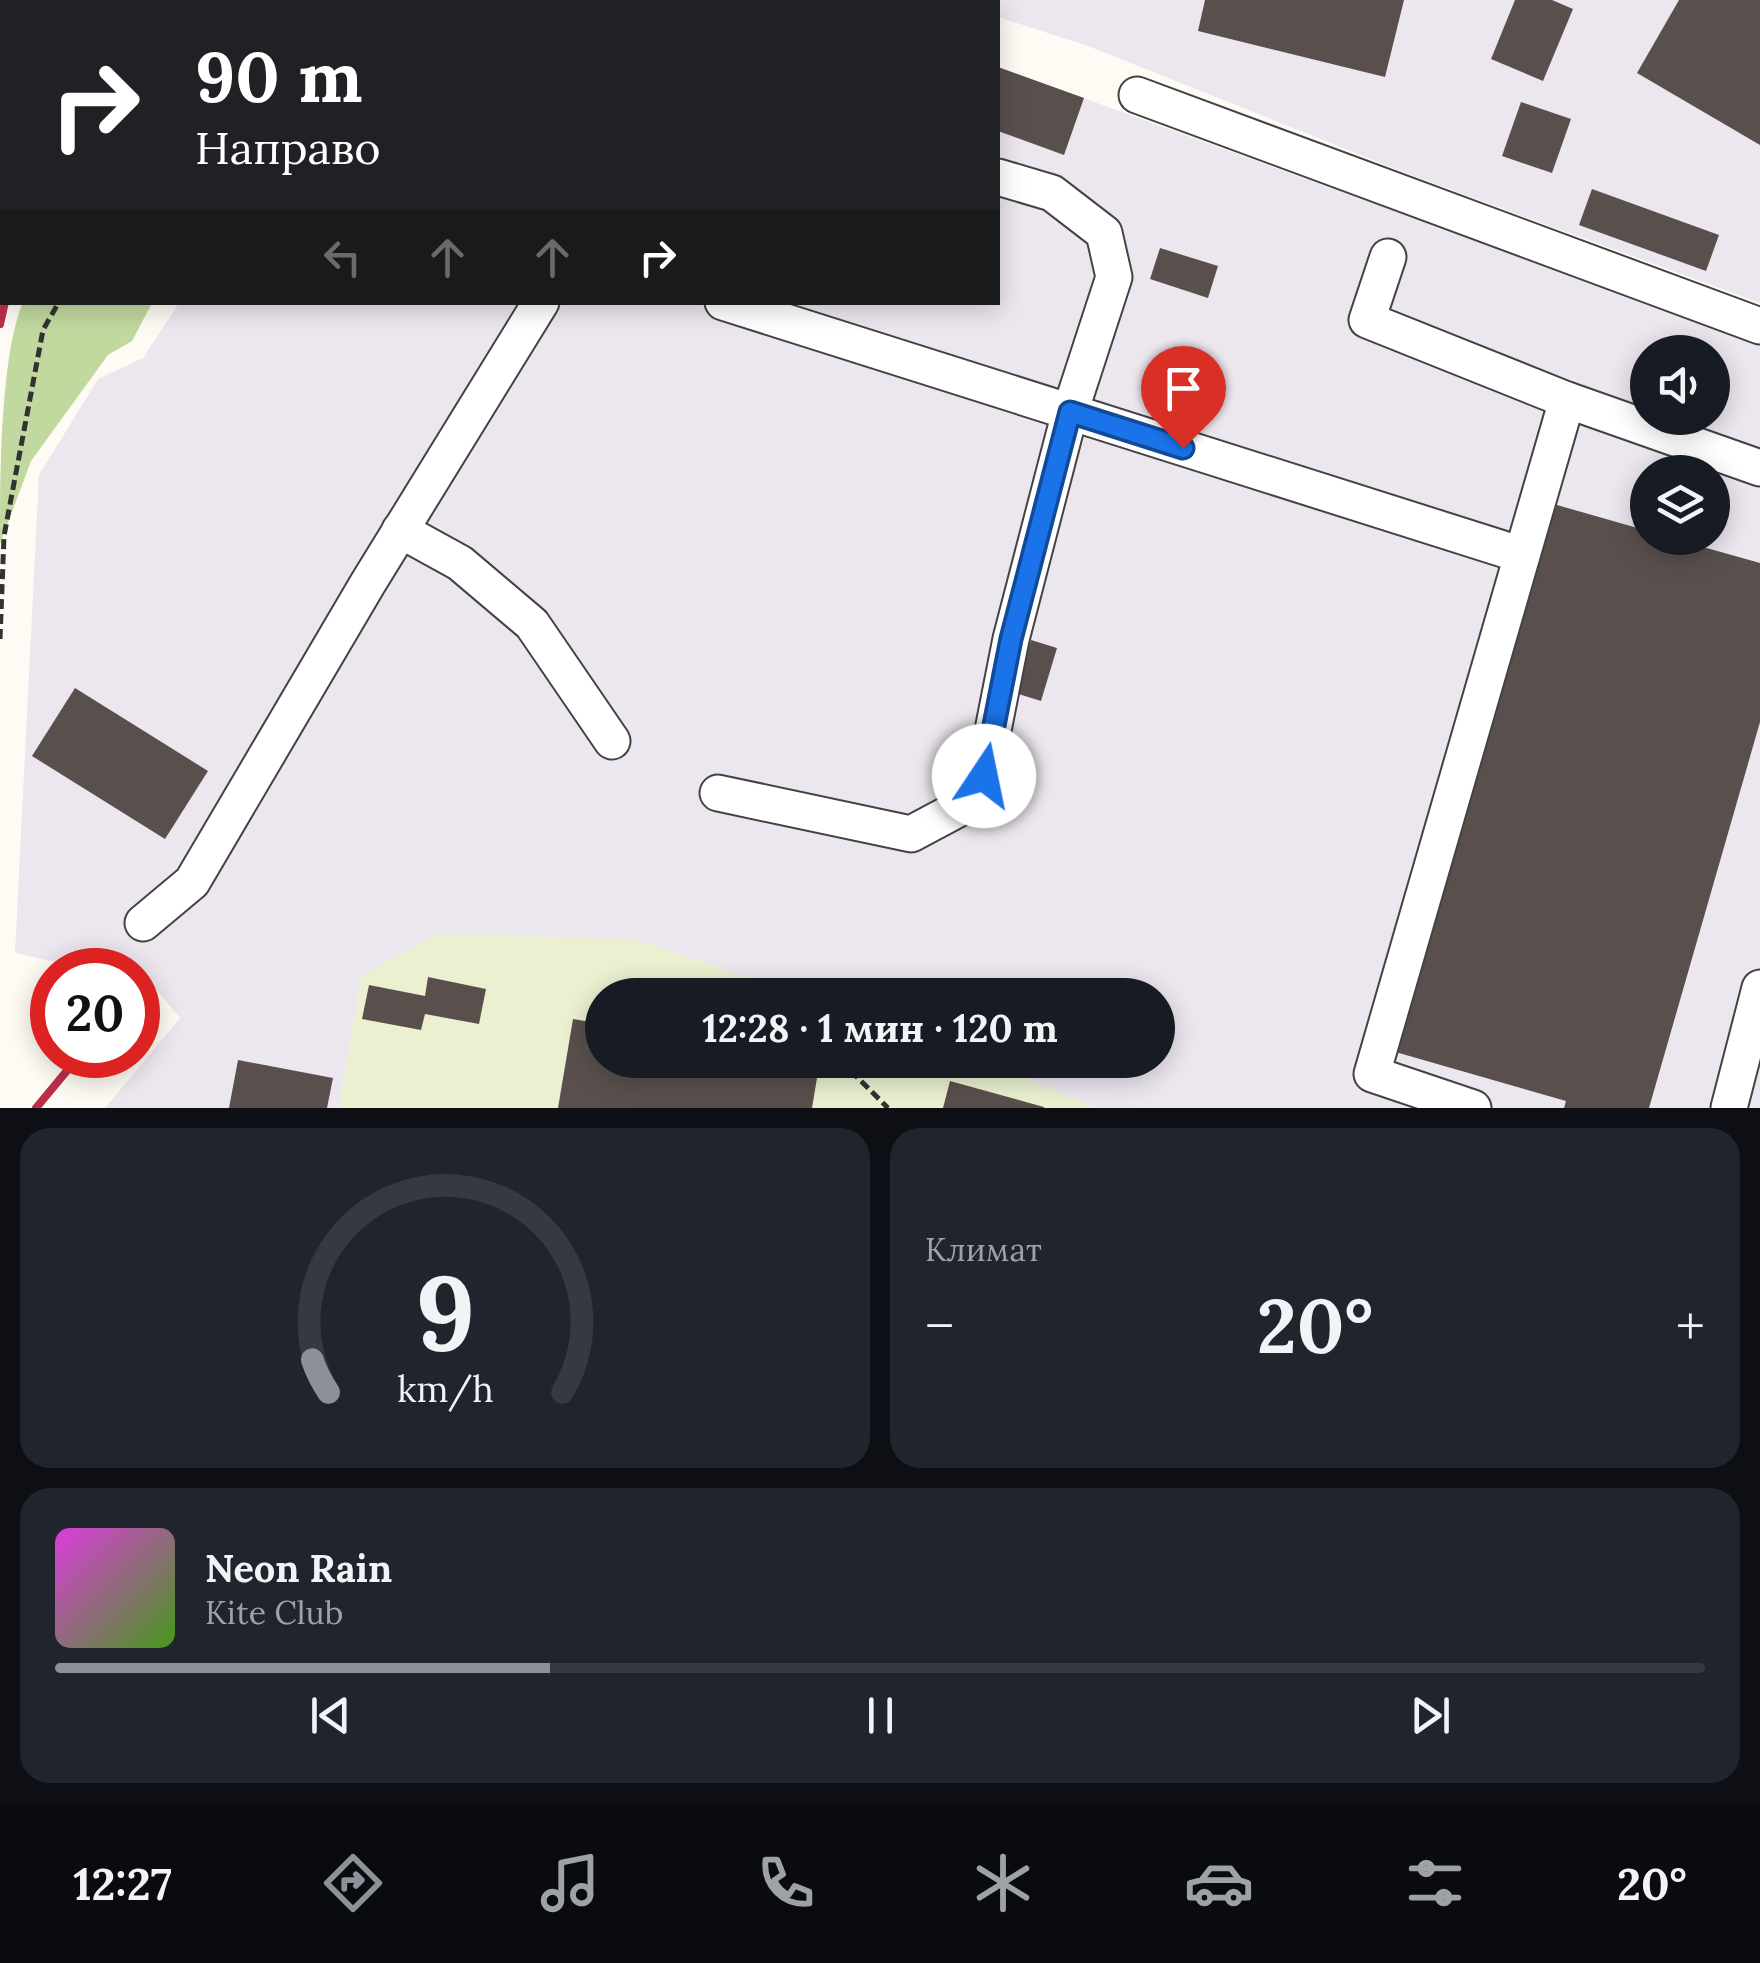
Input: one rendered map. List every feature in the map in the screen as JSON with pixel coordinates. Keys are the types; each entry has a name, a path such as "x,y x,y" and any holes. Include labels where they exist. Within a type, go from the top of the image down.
{"street":[{"path":"1136,95 1760,326"},
{"path":"718,793 911,834 972,802 984,776 1011,639 1070,412 1114,277 1104,233 1052,193 1000,178"},
{"path":"1388,258 1367,320 1568,400 1760,468"},
{"path":"143,923 192,882 538,305"},
{"path":"732,305 1522,555"},
{"path":"1474,1108 1372,1074 1568,400"},
{"path":"400,530 460,563 532,624 612,741"},
{"path":"1728,1108 1752,1054 1760,988"}],"path":[{"path":"0,639 4,536 44,330 57,305"},
{"path":"858,1078 888,1108"}],"shaded area":[{"path":"1000,0 1760,0 1760,303 1403,172 1088,46 1000,18"},
{"path":"1000,68 1760,344 1760,1108 1097,1108 1024,1078 1175,1078 1175,978 750,978 634,939 362,975 339,1108 105,1108 130,1078 160,1078 160,1042 180,1018 160,994 160,948 30,948 30,956 15,953 39,475 98,379 143,358 178,305 1000,305"}],"green space":[{"path":"22,305 151,305 132,341 108,355 31,461 0,544 1,452 15,325"},
{"path":"437,934 634,939 750,978 585,978 585,1078 1024,1078 1097,1108 339,1108 362,975"}],"building":[{"path":"1205,0 1404,0 1385,77 1198,31"},
{"path":"1515,0 1552,0 1573,9 1543,81 1491,59"},
{"path":"1679,0 1760,0 1760,145 1637,73"},
{"path":"1000,68 1084,98 1064,155 1000,132"},
{"path":"1521,102 1571,119 1552,173 1502,156"},
{"path":"1592,189 1719,235 1706,271 1579,225"},
{"path":"1160,248 1218,266 1208,298 1150,279"},
{"path":"1550,503 1630,526 1630,555 1730,555 1760,563 1760,722 1649,1108 1564,1108 1566,1101 1392,1051"},
{"path":"1031,640 1057,648 1041,701 1015,693"},
{"path":"75,688 208,771 165,839 32,756"},
{"path":"428,977 486,989 479,1024 425,1014 421,1030 362,1019 369,985 425,996"},
{"path":"573,1019 585,1021 585,1078 817,1078 812,1108 558,1108"},
{"path":"238,1060 333,1078 327,1108 229,1108"},
{"path":"950,1081 1044,1107 1044,1108 943,1108"}],"railway":[{"path":"0,324 4,305"},
{"path":"36,1108 61,1078"}],"route":[{"path":"984,776 1011,639 1070,412 1183,448"}]}
